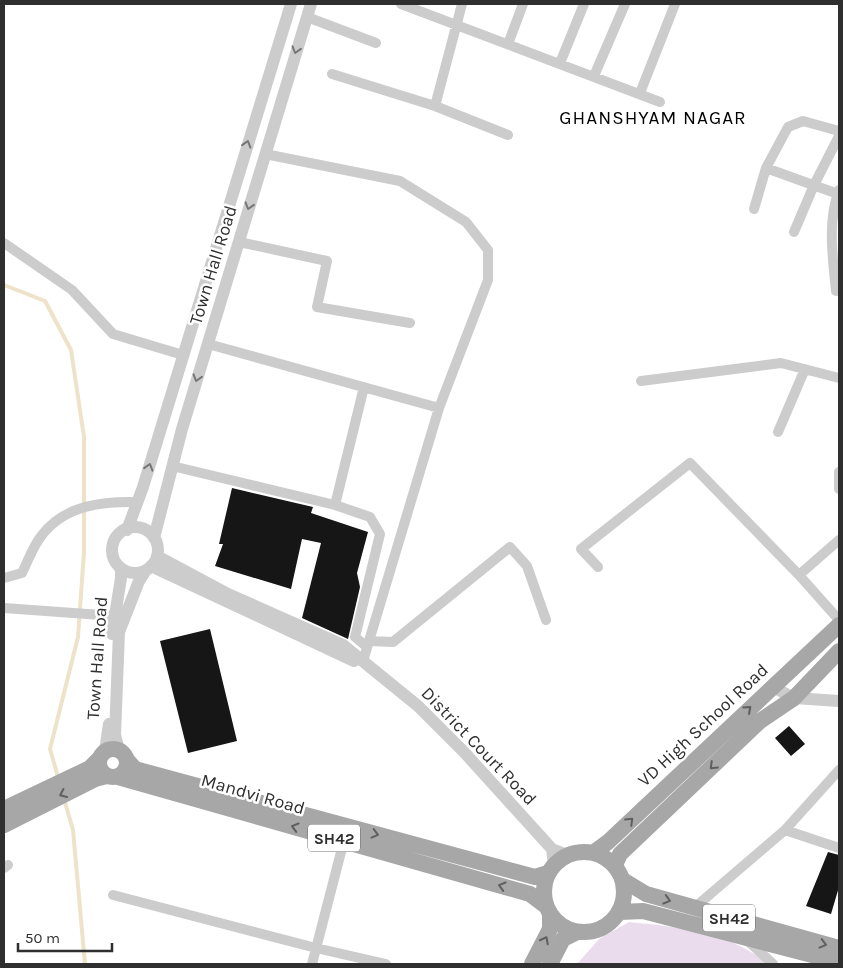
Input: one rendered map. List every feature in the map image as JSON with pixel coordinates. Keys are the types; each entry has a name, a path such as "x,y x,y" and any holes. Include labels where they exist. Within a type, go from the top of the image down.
{"main road":[{"name":"VD High School Road","path":"593,853 608,842 839,626"},
{"name":"VD High School Road","path":"619,873 620,854 760,721 794,698 839,651"},
{"path":"4,809 29,803 108,765"},
{"name":"Mandvi Road","path":"108,765 135,769 535,877 551,869"},
{"name":"Mandvi Road","path":"108,765 530,894 548,910"},
{"path":"4,824 29,803"},
{"path":"532,964 550,929 543,889 551,869 568,855 593,853 609,860 619,873 625,896 620,912 602,929 594,932 577,932 561,926 548,910"},
{"name":"SH42","path":"619,873 646,894 839,948"},
{"name":"SH42","path":"620,912 643,911 743,936 829,961"},
{"path":"550,964 564,939 577,932"}],"street":[{"path":"126,530 140,528 154,538 152,564 133,573 121,568 113,557 112,550 116,538 126,530 138,502 291,4"},
{"name":"Town Hall Road","path":"154,538 172,466 311,4"},
{"path":"401,4 660,102"},
{"path":"435,106 462,4"},
{"path":"508,44 523,4"},
{"path":"560,63 584,4"},
{"path":"594,76 625,4"},
{"path":"640,93 675,4"},
{"path":"307,17 376,43"},
{"path":"332,74 435,106 508,135"},
{"path":"754,209 766,168 784,134 793,124 802,122 839,131"},
{"path":"794,232 839,136"},
{"path":"265,154 400,181 466,222 488,250 488,280 439,408 363,661"},
{"path":"766,168 814,186 838,192 836,291"},
{"path":"239,242 327,261 317,307 410,323"},
{"path":"4,243 72,290 113,334 183,355"},
{"path":"208,344 439,408"},
{"path":"641,381 781,363 839,378"},
{"path":"778,432 805,369"},
{"path":"335,505 364,387"},
{"path":"598,567 581,549 690,463 799,575 839,620"},
{"path":"172,466 335,505 370,517 380,534 355,637 368,644 393,642 510,547 527,566 546,620"},
{"path":"839,472 839,489"},
{"path":"4,578 22,573 42,535 65,514 107,501 138,502"},
{"path":"799,575 839,540"},
{"name":"Town Hall Road","path":"108,765 115,735 119,632 138,580 152,564"},
{"name":"District Court Road","path":"152,564 228,594 343,645 418,706 464,752 552,849"},
{"name":"District Court Road","path":"152,564 377,671"},
{"name":"Town Hall Road","path":"108,765 115,616 121,568"},
{"path":"4,608 115,616"},
{"path":"788,673 806,685 819,698"},
{"path":"773,687 794,698 819,698 839,702"},
{"path":"694,908 785,830 839,770"},
{"path":"785,830 839,845"},
{"path":"551,869 552,849 568,855"},
{"path":"312,964 341,852"},
{"path":"113,895 316,948 386,964"},
{"path":"743,936 773,964"}],"shaded area":[{"path":"629,922 684,929 720,938 753,953 768,964 577,964 599,939"}],"building":[{"path":"232,488 313,507 311,513 368,532 357,573 360,587 348,639 302,618 321,543 302,539 291,589 215,566 223,544 219,544"},
{"path":"210,629 237,741 188,753 160,641"},
{"path":"789,726 805,744 791,756 775,738"},
{"path":"828,852 839,855 839,887 831,914 806,906"}],"waterway":[{"path":"4,285 45,301 71,350 84,437 84,552 78,637 50,749 58,777"},
{"path":"64,799 73,830 85,964"}],"district":[{"name":"GHANSHYAM NAGAR","path":"653,118"}]}
